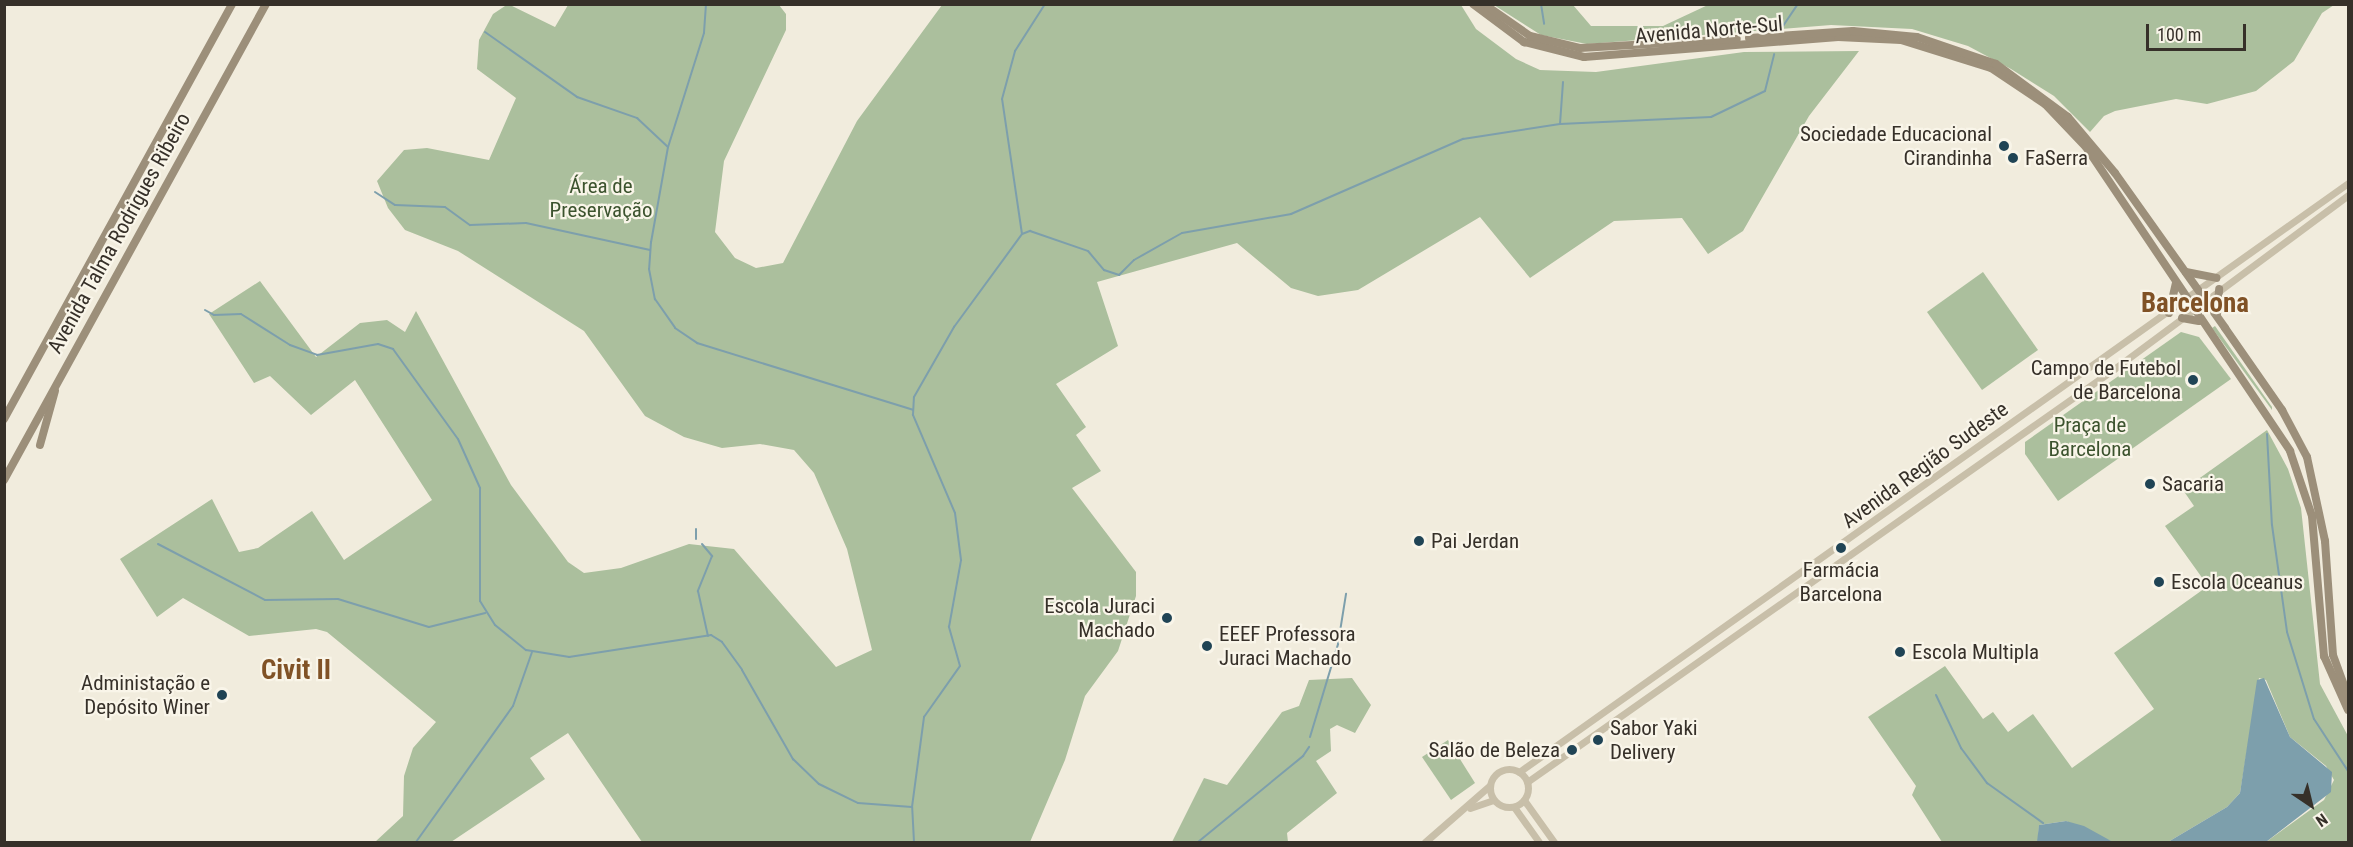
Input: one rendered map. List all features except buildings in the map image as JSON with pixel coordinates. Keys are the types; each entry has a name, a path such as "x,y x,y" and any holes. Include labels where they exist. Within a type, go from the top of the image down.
{"main road":[{"name":"Avenida Talma Rodrigues Ribeiro","path":"4,419 232,4"},
{"name":"Avenida Talma Rodrigues Ribeiro","path":"4,480 266,4"},
{"name":"Avenida Norte-Sul","path":"1473,4 1518,40 1578,56 1863,36 1924,44 1972,60 2036,97 2073,131 2205,326 2276,426 2302,477 2314,529 2324,656 2349,710"},
{"name":"Avenida Norte-Sul","path":"1484,4 1530,36 1580,48 1853,31 1917,37 1965,51 2004,69 2068,117 2115,173 2282,410 2313,474 2325,542 2333,655 2349,696"},
{"path":"2184,271 2216,278"},
{"path":"2169,313 2176,282"},
{"path":"2218,318 2219,289"},
{"path":"2182,318 2193,316 2205,326"},
{"path":"40,445 57,384"}],"street":[{"name":"Avenida Região Sudeste","path":"1520,772 1830,554 2105,356 2188,300 2349,183"},
{"name":"Avenida Região Sudeste","path":"1527,782 1828,568 2114,369 2219,289 2349,195"},
{"path":"2124,344 2132,355"},
{"path":"2105,356 2114,369"},
{"path":"1828,568 1830,554"},
{"path":"1425,843 1468,809 1502,770 1520,772 1527,782 1524,800 1554,843"},
{"path":"1490,786 1493,800"},
{"path":"1468,809 1493,800 1514,807 1539,843"},
{"path":"1514,807 1524,800"}],"green space":[{"name":"Área de Preservação","path":"508,4 555,27 568,5 779,5 786,14 786,30 724,161 715,232 735,258 756,268 783,263 857,121 942,5 1461,5 1476,29 1516,59 1540,70 1596,72 1744,52 1859,51 1809,116 1743,231 1708,254 1682,218 1614,221 1530,278 1480,217 1358,290 1318,296 1291,288 1237,243 1097,282 1118,346 1056,384 1086,427 1076,435 1101,471 1072,488 1136,572 1136,596 1118,651 1085,696 1065,760 1030,842 642,842 568,733 530,758 545,779 451,842 375,842 403,816 404,776 413,748 436,722 327,632 316,629 249,636 183,598 157,617 120,559 212,499 239,552 258,548 312,511 344,560 432,500 355,380 311,415 270,376 254,383 209,314 260,281 316,357 360,323 387,320 405,332 416,311 511,485 568,562 584,573 621,568 689,544 734,549 836,667 872,650 847,549 814,473 794,450 760,444 722,448 684,437 645,416 584,331 458,251 405,230 388,208 377,181 404,150 427,148 489,160 516,98 477,69 479,40 493,14"},
{"path":"1710,4 2334,5 2322,13 2294,61 2256,91 2207,104 2176,99 2115,111 2104,116 2090,132 2054,96 2011,69 1968,46 1912,29 1831,25 1587,44 1541,35 1494,5 1573,5 1591,26 1663,26"},
{"path":"1983,272 2038,350 1982,390 1927,312"},
{"path":"2215,326 2272,407 2272,410 2212,328"},
{"name":"Praça de Barcelona","path":"2181,332 2199,337 2231,379 2058,501 2025,454 2025,442"},
{"path":"2267,430 2288,469 2301,508 2320,684 2348,736 2348,842 2266,842 2324,800 2334,780 2326,766 2290,737 2266,680 2259,678 2240,793 2227,807 2168,842 2113,842 2066,821 2039,825 2038,842 1942,842 1912,795 1916,786 1868,717 1945,666 1983,719 1993,712 2008,732 2033,714 2072,768 2154,709 2114,653 2208,586 2165,526 2194,506 2183,490"},
{"path":"1352,678 1371,705 1355,733 1337,725 1330,729 1331,751 1316,761 1337,793 1287,833 1288,842 1172,842 1204,778 1227,785 1282,712 1299,706 1309,680"},
{"path":"1448,740 1475,783 1451,800 1422,757"}],"water":[{"path":"2264,678 2290,737 2332,772 2331,792 2266,842 2168,842 2227,807 2240,793 2257,680"},
{"path":"2066,821 2084,826 2113,842 2037,842 2039,825"}],"waterway":[{"path":"706,4 704,33 668,147 651,242 649,269 655,299 675,328 697,343 913,410"},
{"path":"914,842 912,807 924,717 960,666 949,627 961,560 955,513 913,415 914,397 954,327 1022,234 1002,99 1015,51 1045,4"},
{"path":"1541,4 1544,24"},
{"path":"1783,26 1798,4"},
{"path":"485,32 577,97 637,118 668,147"},
{"path":"1022,234 1030,231 1088,251 1104,270 1119,275 1134,260 1182,233 1291,214 1463,139 1560,124 1711,117 1765,91 1774,54"},
{"path":"1560,124 1563,82"},
{"path":"375,192 395,205 445,207 470,225 526,223 650,250"},
{"path":"205,310 214,315 241,314 290,345 317,355 378,344 393,349 458,439 480,488 480,601 495,625 526,650 569,657 711,635 722,642 742,670 793,759 819,784 858,803 912,807"},
{"path":"2267,434 2272,525 2287,632 2314,719 2348,771"},
{"path":"696,529 696,539"},
{"path":"158,544 265,600 338,599 429,627 485,613"},
{"path":"702,544 712,556 698,591 708,636"},
{"path":"1310,737 1338,644 1346,594"},
{"path":"416,842 513,706 532,652"},
{"path":"1936,695 1961,748 1987,783 2043,823"},
{"path":"1198,842 1303,756 1309,747"}],"place":[{"name":"Sociedade Educacional Cirandinha","path":"2004,146"},
{"name":"FaSerra","path":"2013,158"},
{"name":"Campo de Futebol de Barcelona","path":"2193,380"},
{"name":"Sacaria","path":"2150,484"},
{"name":"Pai Jerdan","path":"1419,541"},
{"name":"Farmácia Barcelona","path":"1841,548"},
{"name":"Escola Oceanus","path":"2159,582"},
{"name":"Escola Juraci Machado","path":"1167,618"},
{"name":"EEEF Professora Juraci Machado","path":"1207,646"},
{"name":"Escola Multipla","path":"1900,652"},
{"name":"Administação e Depósito Winer","path":"222,695"},
{"name":"Sabor Yaki Delivery","path":"1598,740"},
{"name":"Salão de Beleza","path":"1572,750"}],"district":[{"name":"Barcelona","path":"2195,304"},
{"name":"Civit II","path":"296,671"}]}
